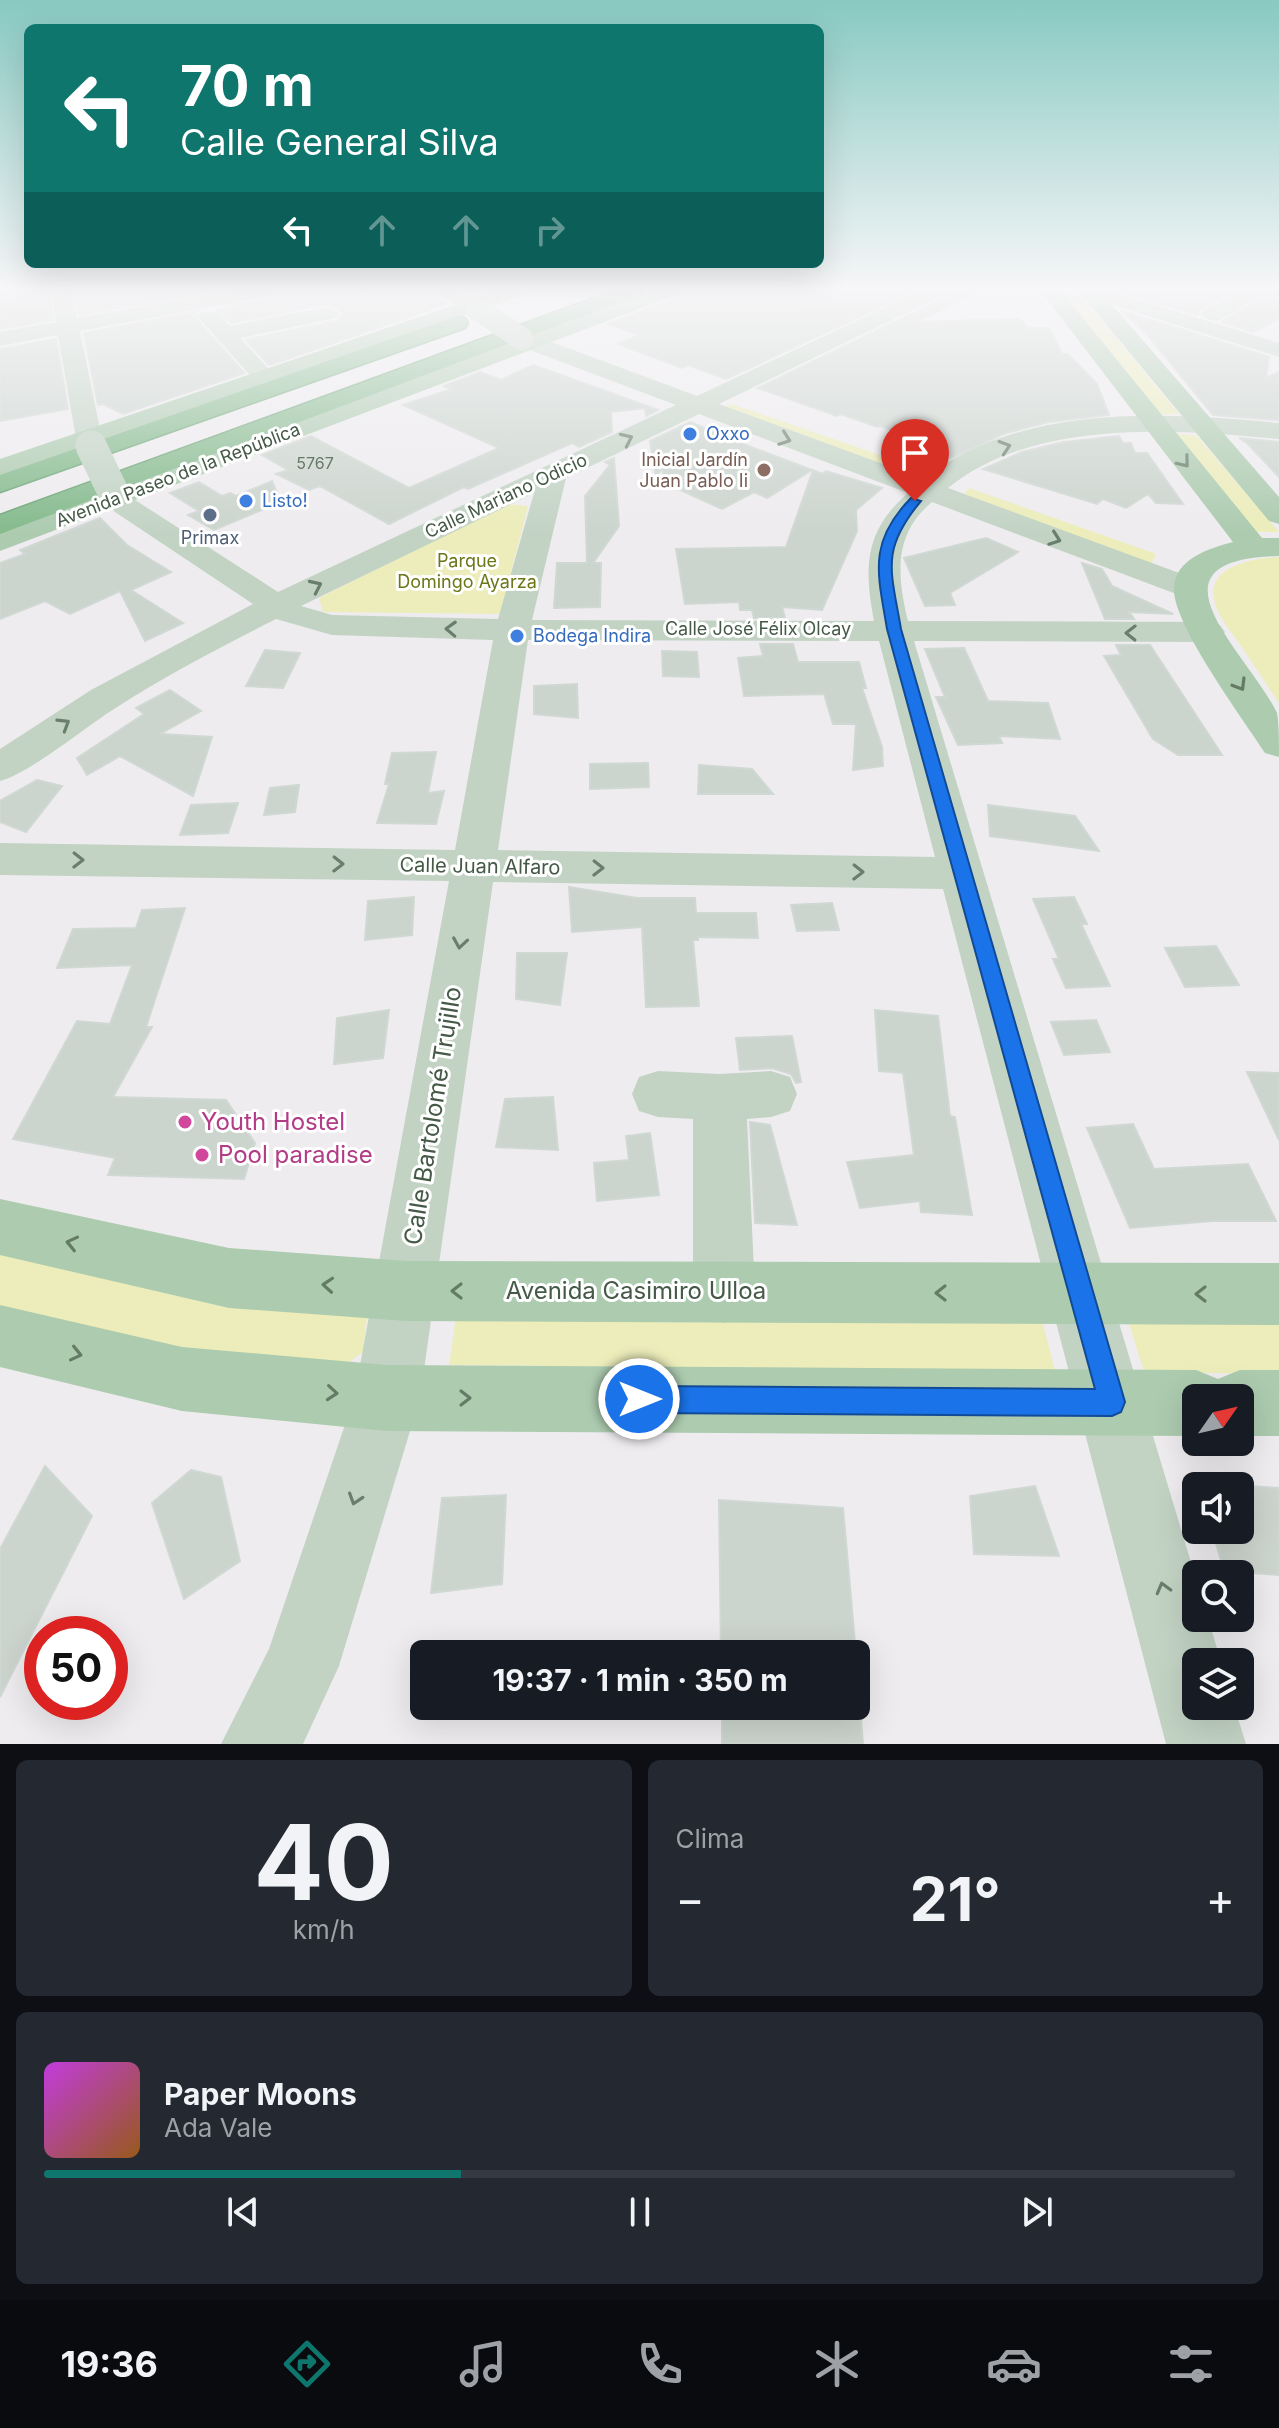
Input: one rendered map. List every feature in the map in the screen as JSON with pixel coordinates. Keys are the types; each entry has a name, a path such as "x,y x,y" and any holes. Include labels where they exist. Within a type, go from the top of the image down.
{"highway":[{"path":"0,484 310,371"},
{"path":"0,525 414,371"}],"main road":[{"path":"0,468 89,441 284,371"},
{"name":"Avenida Paseo de la República","path":"0,542 114,495 459,371"},
{"path":"1127,371 1177,425 1279,515"},
{"path":"1142,371 1266,547 1190,568 1192,599 1208,632 1279,744"},
{"name":"Avenida Casimiro Ulloa","path":"0,1227 229,1278 406,1291 1279,1294"},
{"path":"0,1336 182,1379 387,1398 1182,1403"},
{"path":"1254,1403 1279,1403"}],"street":[{"path":"76,371 89,441 114,495"},
{"path":"259,371 265,378"},
{"path":"612,371 696,406 937,482 1190,568"},
{"path":"662,371 723,393 937,482 1055,510"},
{"name":"Calle Mariano Odicio","path":"0,768 42,738 158,666 276,605 768,371"},
{"path":"1206,1744 894,629 883,564 885,550 904,512 937,482 976,457 1042,437 1177,425 1279,431"},
{"name":"Calle Bartolomé Trujillo","path":"261,1744 301,1666 387,1398 512,630 553,474"},
{"path":"511,493 532,495 547,506"},
{"name":"Calle José Félix Olcay","path":"114,495 276,605 293,615 332,625 512,630 1208,632"},
{"name":"Calle Juan Alfaro","path":"0,859 961,873"},
{"path":"658,1094 745,1096 724,1292"}],"green space":[{"path":"1122,371 1144,371 1179,414 1155,414"},
{"path":"732,404 912,466 899,475 716,409"},
{"path":"1172,434 1196,435 1279,532 1252,532"},
{"path":"969,488 1156,554 1151,564 961,497"},
{"name":"Parque Domingo Ayarza","path":"508,504 528,506 500,614 323,612 319,598"},
{"path":"1279,557 1279,703 1221,617 1215,604 1214,587 1218,578 1236,566"},
{"path":"0,1248 367,1317 363,1352 345,1365 92,1339 0,1313"},
{"path":"458,1303 1039,1308 1055,1371 449,1365"},
{"path":"1125,1310 1279,1313 1279,1374 1144,1372"}],"building":[{"path":"0,371 62,371 68,409 0,421"},
{"path":"91,371 244,373 123,414 103,404 98,405"},
{"path":"519,371 551,371 658,410 646,416 645,408 611,412 612,432 579,447 572,443 468,489 464,487 389,524 320,486 309,490 276,474 288,470 262,455 311,436 409,488 499,448 403,405 452,389 444,386 480,372 501,380"},
{"path":"705,371 742,371 726,379"},
{"path":"792,371 1085,371 1097,384 1109,415 1048,422 1003,434 952,458 881,426 841,414 837,416 758,388"},
{"path":"1177,371 1267,371 1266,378 1279,372 1279,420 1213,415"},
{"path":"690,422 812,470 767,498 754,492 722,509 665,483 662,468 656,477 650,441"},
{"path":"1119,436 1123,443 1131,443 1135,453 1147,453 1183,504 1156,503 1148,494 1126,508 1103,499 1097,504 983,469 1022,452 1064,442"},
{"path":"1239,438 1279,442 1279,477 1247,443"},
{"path":"614,458 619,526 593,563 601,563 600,607 554,608 557,563 587,563 585,496 610,465 605,462"},
{"path":"813,470 882,488 856,510 857,531 822,610 782,607 785,618 754,618 752,610 740,610 739,602 685,604 676,549 786,547"},
{"path":"272,481 281,502 214,530 188,515 199,511 170,493 199,482 222,496 230,493 236,496"},
{"path":"100,518 127,545 171,572 131,590 183,623 145,641 120,591 70,614 45,601 0,619 0,563 25,554 20,550"},
{"path":"986,538 1018,552 950,593 955,605 925,606 904,558"},
{"path":"1082,563 1102,569 1112,586 1173,614 1129,612 1134,619 1105,619"},
{"path":"760,644 793,644 798,662 859,662 866,688 862,688 882,747 883,766 853,770 856,724 833,724 824,694 744,696 738,658 763,656"},
{"path":"1116,645 1150,645 1222,755 1178,755 1153,739 1104,656 1121,655"},
{"path":"964,648 988,701 1048,703 1060,739 999,736 1002,743 958,745 936,697 945,697 925,649"},
{"path":"265,650 300,653 283,688 246,686"},
{"path":"662,651 697,652 699,677 663,676"},
{"path":"577,684 578,718 534,714 534,686"},
{"path":"170,690 201,711 160,734 212,737 193,796 120,756 87,775 77,758 144,714 136,708"},
{"path":"436,752 428,793 444,791 436,824 377,823 389,784 385,784 392,753"},
{"path":"648,763 649,787 590,789 590,764"},
{"path":"699,765 752,769 773,794 698,794"},
{"path":"37,780 62,786 26,832 0,822 0,801"},
{"path":"299,785 295,812 264,815 270,788"},
{"path":"238,803 228,833 180,835 191,805"},
{"path":"988,805 1075,816 1099,851 990,836"},
{"path":"569,887 637,898 695,898 696,913 756,913 758,938 698,937 698,940 693,940 699,1006 646,1007 642,927 572,932"},
{"path":"414,897 412,935 365,940 368,901"},
{"path":"1074,897 1087,924 1081,924 1110,986 1066,988 1053,959 1059,959 1033,899"},
{"path":"832,903 839,930 797,931 791,905"},
{"path":"185,908 146,1027 152,1027 113,1097 226,1100 255,1143 244,1179 108,1175 115,1158 13,1139 77,1021 110,1024 132,965 57,968 73,929 136,928 142,910"},
{"path":"1216,946 1239,985 1185,987 1165,948"},
{"path":"517,953 567,953 560,1005 516,999"},
{"path":"389,1010 383,1058 334,1064 337,1018"},
{"path":"875,1010 938,1016 950,1116 955,1117 972,1215 921,1212 920,1201 860,1208 847,1162 914,1155 903,1073 879,1071"},
{"path":"1096,1020 1110,1052 1064,1055 1051,1022"},
{"path":"792,1036 801,1082 796,1083 791,1074 772,1068 740,1070 736,1038"},
{"path":"1247,1072 1279,1073 1279,1140"},
{"path":"553,1097 558,1150 496,1147 505,1099"},
{"path":"750,1122 770,1125 797,1225 755,1223"},
{"path":"1133,1124 1154,1169 1248,1164 1276,1221 1212,1221 1130,1228 1087,1128"},
{"path":"650,1133 659,1195 597,1201 594,1163 629,1160 626,1136"},
{"path":"45,1466 92,1516 41,1616 24,1616 24,1650 0,1697 0,1549"},
{"path":"191,1470 221,1477 240,1561 184,1599 152,1503"},
{"path":"1035,1486 1059,1556 974,1554 970,1496"},
{"path":"1254,1486 1279,1488 1279,1575 1254,1573 1254,1560 1221,1560 1216,1544 1254,1544"},
{"path":"506,1495 502,1584 431,1593 442,1498"},
{"path":"719,1500 843,1508 855,1640 721,1640"},
{"path":"722,1720 861,1720 863,1744 722,1744"}],"place":[{"name":"Oxxo","path":"690,434"},
{"name":"Inicial Jardín Juan Pablo Ii","path":"764,470"},
{"name":"Listo!","path":"246,501"},
{"name":"Primax","path":"210,515"},
{"name":"Bodega Indira","path":"517,636"},
{"name":"Youth Hostel","path":"185,1122"},
{"name":"Pool paradise","path":"202,1155"}],"route":[{"path":"639,1399 1112,1402 894,629 883,564 885,550 904,512 915,501"}]}
